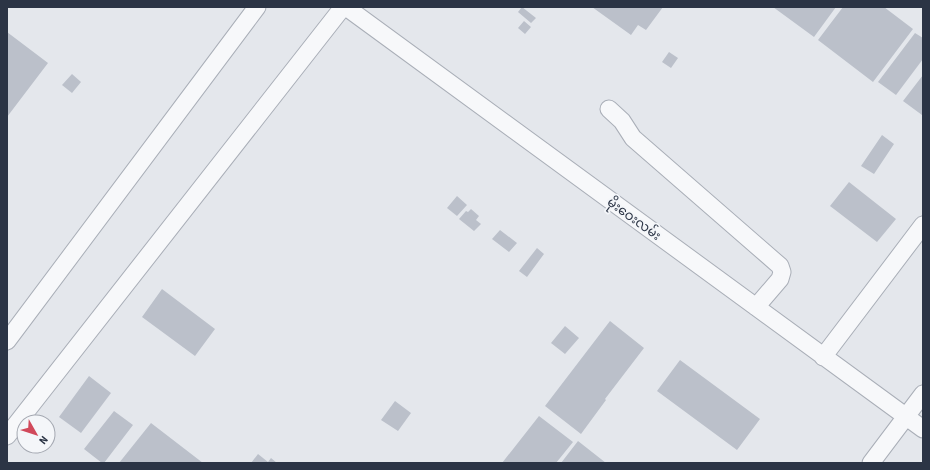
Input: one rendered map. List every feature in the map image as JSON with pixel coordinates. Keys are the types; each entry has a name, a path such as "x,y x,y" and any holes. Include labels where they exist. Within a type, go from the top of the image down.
{"street":[{"path":"7,340 257,7"},
{"path":"7,436 343,7"},
{"name":"မိုးဝေးလမ်း","path":"346,7 923,429"},
{"path":"609,109 630,130 633,138 780,266 782,272 780,279 756,307"},
{"path":"823,357 923,225"},
{"path":"871,463 923,394"}],"building":[{"path":"522,7 536,18 531,23 518,12"},
{"path":"592,7 663,7 646,30 638,25 631,35"},
{"path":"773,7 836,7 814,37"},
{"path":"843,7 884,7 913,29 873,82 818,40"},
{"path":"524,21 531,27 525,34 518,28"},
{"path":"7,32 48,63 7,117"},
{"path":"915,33 923,38 923,59 896,95 878,82"},
{"path":"669,52 678,58 671,68 662,62"},
{"path":"72,74 81,82 72,93 62,85"},
{"path":"923,75 923,114 922,115 903,101"},
{"path":"882,135 894,144 874,174 861,166"},
{"path":"849,182 896,219 877,242 830,206"},
{"path":"457,196 467,205 457,216 447,208"},
{"path":"471,209 479,216 476,220 481,224 474,231 459,219 466,211 468,212"},
{"path":"500,230 517,243 509,252 492,239"},
{"path":"537,248 544,254 527,277 519,271"},
{"path":"162,289 215,329 195,356 142,317"},
{"path":"610,321 644,348 605,399 606,400 581,434 545,406"},
{"path":"565,326 579,338 565,354 551,343"},
{"path":"680,360 760,419 737,450 657,391"},
{"path":"89,376 111,393 81,433 59,417"},
{"path":"395,401 411,413 398,431 381,420"},
{"path":"114,411 133,425 104,463 102,463 84,449"},
{"path":"539,416 573,442 556,463 502,463"},
{"path":"151,423 203,463 119,463"},
{"path":"578,441 606,463 561,463"},
{"path":"258,454 268,462 271,458 277,463 251,463"}]}
